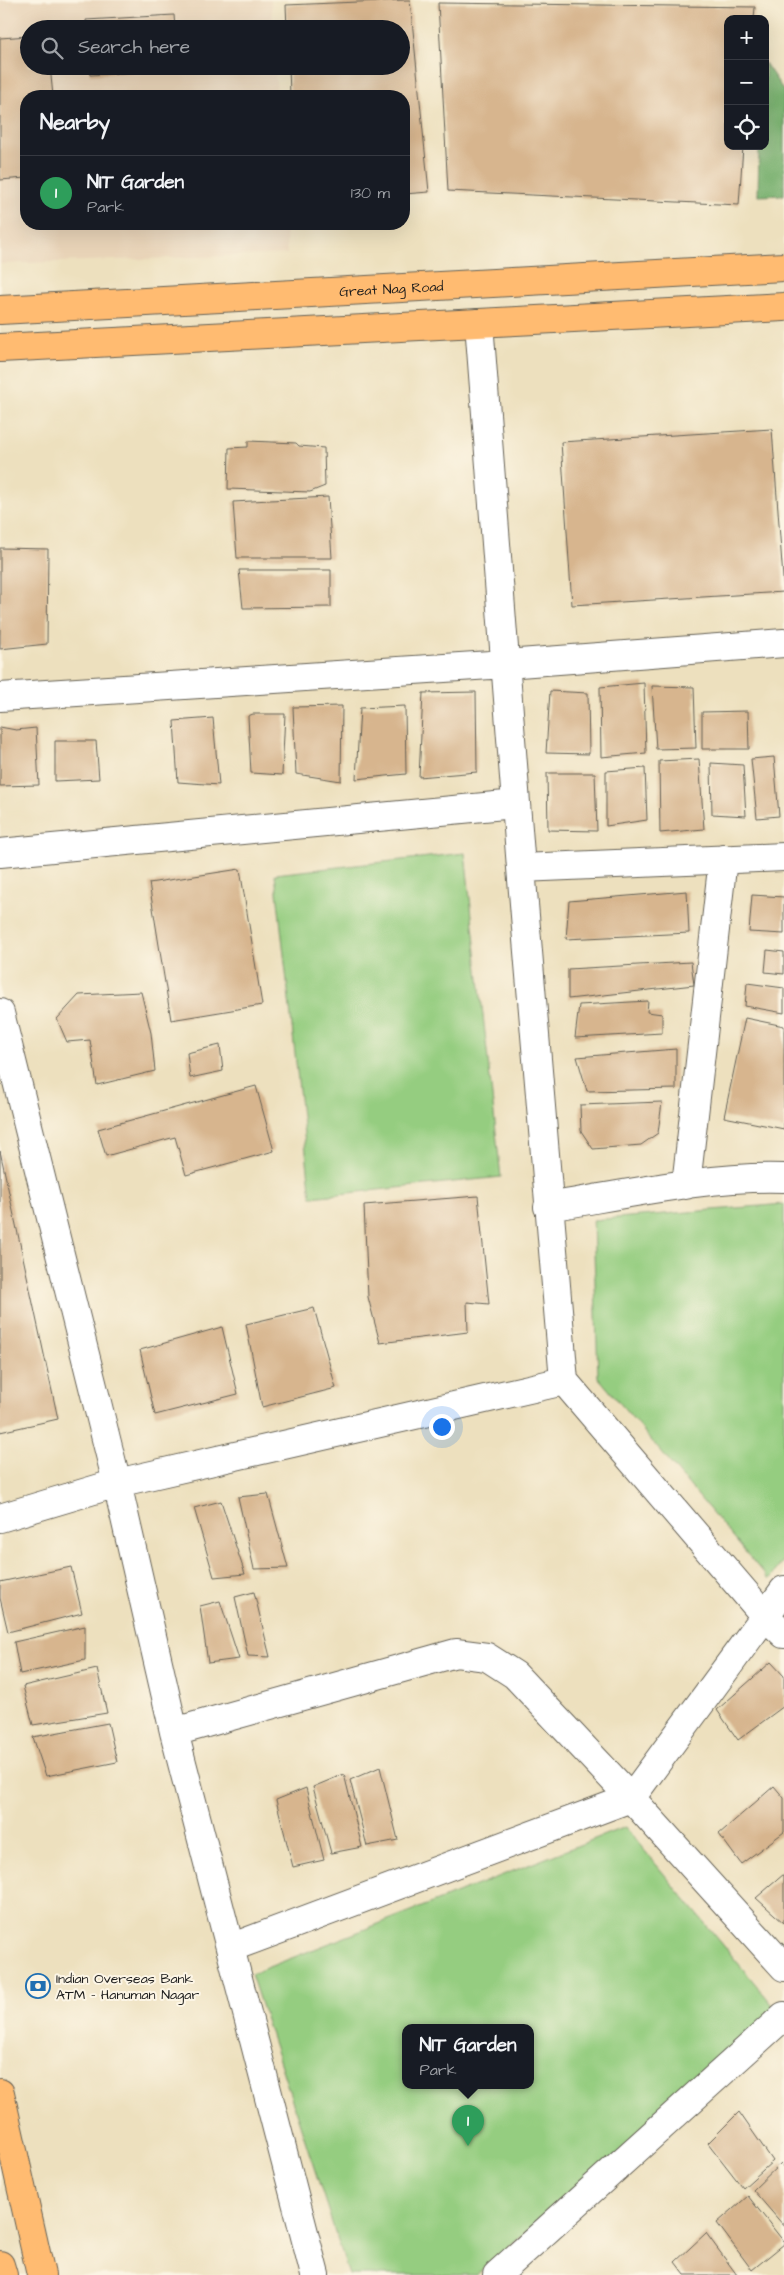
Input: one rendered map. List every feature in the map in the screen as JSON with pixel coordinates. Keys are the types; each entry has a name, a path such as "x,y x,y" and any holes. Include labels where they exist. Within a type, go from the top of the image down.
{"main road":[{"name":"Great Nag Road","path":"0,310 784,267"},
{"path":"0,348 784,307"},
{"path":"0,2093 11,2134 41,2275"},
{"path":"0,2265 3,2275"}],"street":[{"path":"479,323 548,1208 564,1381 775,1625"},
{"path":"0,697 506,664 784,643"},
{"path":"0,853 516,804"},
{"path":"521,868 784,857"},
{"path":"686,1185 723,859"},
{"path":"0,1013 117,1483 174,1732 315,2275"},
{"path":"548,1208 686,1185 762,1177 784,1178"},
{"path":"0,1518 117,1483 564,1381"},
{"path":"230,1948 631,1798 775,1625 784,1590"},
{"path":"174,1732 456,1653 486,1657 515,1675 631,1798 784,1967"},
{"path":"497,2275 784,2016"}],"shaded area":[{"path":"0,0 271,0 272,20 20,20 20,75 276,75 277,90 20,90 20,230 285,230 287,254 0,264"}],"green space":[{"path":"769,69 784,91 784,195 758,196 759,150 769,150"},
{"path":"465,853 501,1177 311,1197 275,874"},
{"path":"784,1204 784,1560 769,1580 598,1377 593,1220"},
{"path":"625,1827 782,2016 476,2275 349,2275 251,1974"}],"building":[{"path":"410,0 429,192 410,194 410,90 290,90 289,75 410,75 410,20 287,20 286,5"},
{"path":"438,3 755,7 754,15 724,15 724,150 743,150 739,205 448,191"},
{"path":"174,15 174,20 86,20"},
{"path":"20,37 20,75 51,75 52,90 20,90 20,178 0,180 0,38"},
{"path":"772,429 784,592 572,605 561,442"},
{"path":"248,441 296,443 299,446 324,448 325,486 310,492 228,489 229,448 248,447"},
{"path":"328,497 332,558 237,558 233,502"},
{"path":"0,548 48,549 47,644 0,649"},
{"path":"239,570 331,570 331,607 243,608"},
{"path":"644,683 646,753 601,757 600,687"},
{"path":"652,686 694,687 696,748 656,749"},
{"path":"550,691 588,693 589,754 546,753"},
{"path":"476,692 477,772 419,777 423,693"},
{"path":"342,706 341,781 296,774 293,707"},
{"path":"405,706 406,774 356,779 360,708"},
{"path":"748,711 749,749 702,749 702,712"},
{"path":"253,714 285,714 282,775 251,773 248,716"},
{"path":"213,718 219,785 178,782 174,721"},
{"path":"0,727 16,730 36,728 39,785 0,786"},
{"path":"55,741 96,741 99,779 55,781"},
{"path":"774,757 779,816 757,818 751,759"},
{"path":"699,759 704,829 660,833 659,761"},
{"path":"711,763 743,765 746,816 712,814"},
{"path":"645,768 647,820 606,826 606,771"},
{"path":"547,773 595,773 597,831 548,830"},
{"path":"240,869 262,1005 171,1020 149,883"},
{"path":"687,891 689,933 566,939 569,901"},
{"path":"752,895 784,897 784,934 749,932"},
{"path":"767,950 784,952 784,974 765,972"},
{"path":"691,962 694,985 568,999 568,969"},
{"path":"747,983 784,988 784,1013 745,1006"},
{"path":"141,992 151,1033 155,1071 97,1085 90,1040 67,1042 57,1019 79,995"},
{"path":"648,1001 647,1012 662,1014 662,1033 575,1038 579,1005"},
{"path":"745,1018 784,1026 784,1129 724,1117"},
{"path":"220,1045 223,1071 190,1078 187,1053"},
{"path":"676,1049 676,1089 587,1091 577,1057"},
{"path":"256,1086 274,1151 186,1175 175,1137 106,1156 98,1129"},
{"path":"662,1102 658,1133 641,1145 593,1149 581,1131 580,1105"},
{"path":"0,1151 58,1419 0,1432"},
{"path":"478,1196 489,1304 467,1302 468,1332 380,1343 368,1297 364,1205"},
{"path":"314,1308 336,1388 262,1407 246,1324"},
{"path":"222,1327 238,1394 155,1415 140,1350"},
{"path":"268,1494 288,1568 254,1569 238,1497"},
{"path":"221,1501 245,1574 214,1577 194,1508"},
{"path":"71,1567 82,1613 8,1632 0,1598 0,1582"},
{"path":"254,1592 270,1657 248,1656 235,1597"},
{"path":"220,1601 239,1659 208,1663 200,1606"},
{"path":"85,1626 85,1660 20,1674 14,1642"},
{"path":"771,1662 784,1676 784,1706 738,1740 717,1710"},
{"path":"97,1669 107,1713 33,1725 23,1686"},
{"path":"108,1723 117,1762 46,1776 33,1737"},
{"path":"380,1767 398,1840 367,1846 350,1780"},
{"path":"344,1774 362,1847 331,1853 313,1787"},
{"path":"774,1786 784,1798 784,1832 741,1864 719,1834"},
{"path":"306,1788 324,1860 293,1867 276,1800"},
{"path":"784,1874 784,1923 756,1898"},
{"path":"739,2112 773,2161 743,2188 708,2143"},
{"path":"781,2163 784,2166 784,2226 753,2190"},
{"path":"748,2196 784,2242 784,2244 752,2270 717,2223"},
{"path":"706,2233 737,2275 685,2275 675,2262"}],"place":[{"name":"Indian Overseas Bank ATM - Hanuman Nagar","path":"38,1986"},
{"name":"NIT Garden","path":"468,2146"}]}
